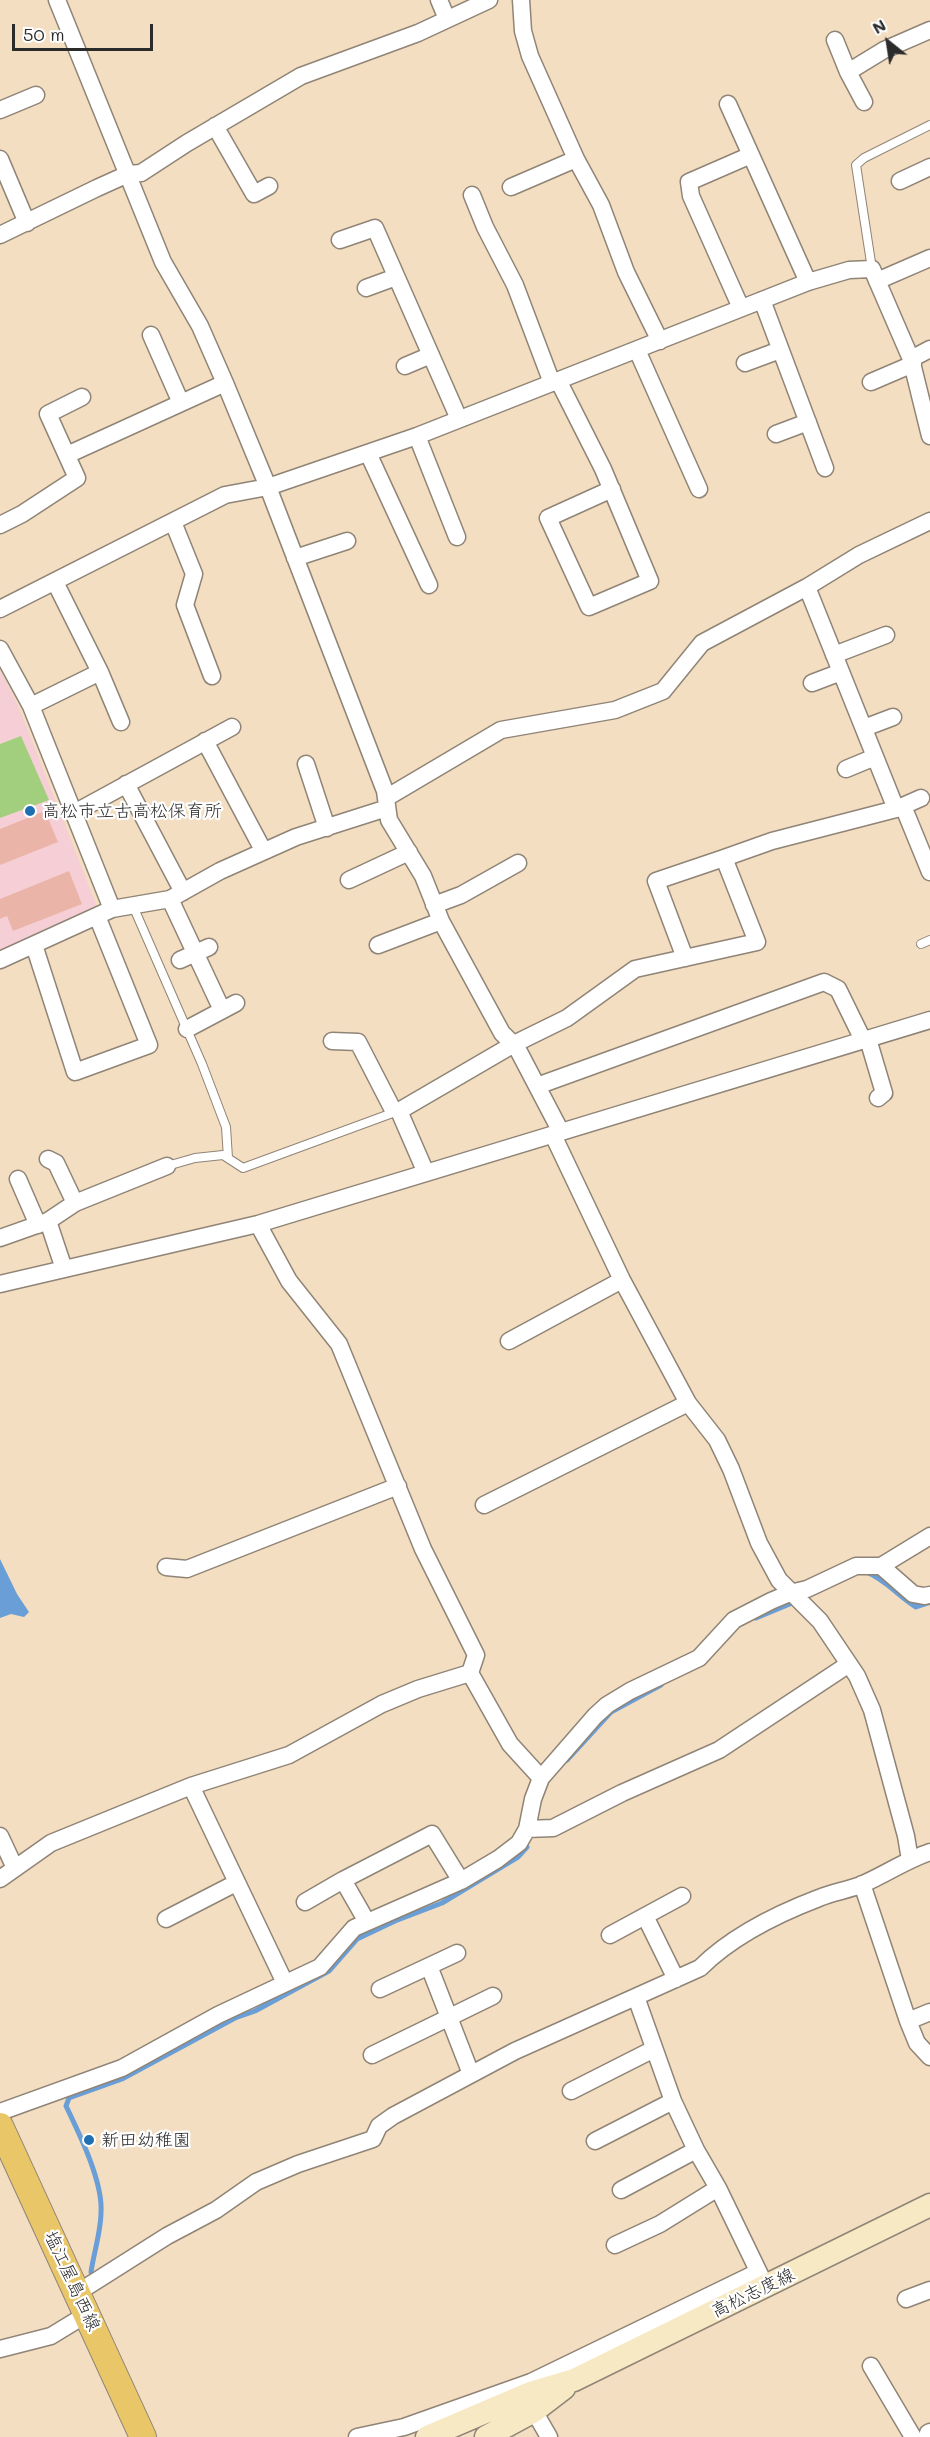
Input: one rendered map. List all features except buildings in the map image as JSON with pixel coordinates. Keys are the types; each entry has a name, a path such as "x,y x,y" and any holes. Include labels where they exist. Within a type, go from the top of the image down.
{"main road":[{"name":"塩江屋島西線","path":"0,2126 143,2437"},
{"name":"高松志度線","path":"486,2437 534,2411 574,2380 762,2280 930,2205"},
{"name":"高松志度線","path":"427,2437 530,2393 574,2380"}],"street":[{"path":"57,0 163,262 200,326 268,487 386,803 389,820 423,876 441,921 502,1033 514,1044 537,1086 622,1280 688,1402 717,1440 731,1469 759,1543 779,1580 820,1621 857,1676 872,1710 906,1836 910,1860"},
{"path":"439,0 447,20"},
{"path":"0,236 128,174 141,173 215,126 301,76 418,33 489,0"},
{"path":"520,0 530,56 576,159 601,205 626,272 660,341"},
{"path":"848,72 884,50 930,30"},
{"path":"836,40 848,72 864,102"},
{"path":"0,110 36,95"},
{"path":"728,104 807,282"},
{"path":"215,126 254,194 269,186"},
{"path":"741,308 691,196 689,182 751,155"},
{"path":"0,159 27,223"},
{"path":"511,187 576,159"},
{"path":"900,181 930,167"},
{"path":"472,195 485,227 515,285 555,382 612,489 651,581 589,607 548,518 612,489"},
{"path":"340,240 375,228 459,419"},
{"path":"0,609 225,495 268,487 417,436 807,282 849,270 875,275 930,258"},
{"path":"875,275 912,361 930,436"},
{"path":"366,288 396,277"},
{"path":"762,300 825,468"},
{"path":"151,335 181,403"},
{"path":"871,382 930,349"},
{"path":"637,350 699,489"},
{"path":"745,363 780,350"},
{"path":"405,366 431,355"},
{"path":"67,455 225,383"},
{"path":"0,525 22,514 78,478 48,414 82,397"},
{"path":"776,434 807,422"},
{"path":"417,436 457,537"},
{"path":"368,453 429,585"},
{"path":"0,960 105,913 176,896 263,850 327,828 386,803 501,729 615,710 663,691 702,643 807,587 859,555 930,521"},
{"path":"173,522 194,574 185,605 212,676"},
{"path":"295,558 347,541"},
{"path":"55,582 100,672 121,722"},
{"path":"807,587 875,757 930,872"},
{"path":"834,656 886,636"},
{"path":"0,649 31,706 74,813 149,1045 75,1072 34,945"},
{"path":"31,706 100,672"},
{"path":"812,683 841,672"},
{"path":"864,729 893,717"},
{"path":"74,813 232,727"},
{"path":"205,741 263,850"},
{"path":"846,769 875,757"},
{"path":"306,764 327,828"},
{"path":"126,784 176,896 195,954 229,1007 187,1029"},
{"path":"685,958 656,881 772,841 900,808 921,798"},
{"path":"349,880 409,852"},
{"path":"399,1111 514,1044 567,1018 635,969 757,942 724,858"},
{"path":"434,905 460,896 518,863"},
{"path":"378,945 441,921"},
{"path":"537,1086 824,982 838,989 866,1039 884,1092 878,1098"},
{"path":"0,1284 258,1224 930,1020"},
{"path":"332,1041 358,1042 392,1108 399,1111 426,1173"},
{"path":"48,1159 56,1163 75,1203"},
{"path":"0,1238 43,1223 75,1203 166,1166"},
{"path":"18,1179 43,1223 64,1269"},
{"path":"258,1224 289,1281 339,1344 423,1549 476,1655 470,1673 510,1744 541,1778"},
{"path":"510,1341 622,1280"},
{"path":"484,1504 688,1402"},
{"path":"166,1567 187,1569 398,1486"},
{"path":"0,2112 122,2068 218,2015 320,1967 354,1928 460,1881 498,1859 519,1843 527,1829 533,1799 541,1778 607,1705 630,1691 699,1658 734,1620 797,1598 807,1589 856,1566 880,1566 930,1536"},
{"path":"880,1566 913,1594 930,1595"},
{"path":"527,1829 553,1828 622,1793 719,1750 849,1664"},
{"path":"0,1879 51,1843 191,1786 290,1755 382,1704 418,1689 470,1673"},
{"path":"191,1786 285,1983"},
{"path":"305,1902 432,1834 460,1881"},
{"path":"0,1836 15,1868"},
{"path":"0,2349 51,2336 82,2304 167,2236 216,2210 256,2182 298,2164 373,2139 379,2126 393,2116 515,2050 700,1968 717,1951 786,1912 820,1897 862,1884 930,1852"},
{"path":"343,1880 367,1922"},
{"path":"166,1919 236,1883"},
{"path":"862,1884 908,2021 917,2043 930,2057"},
{"path":"610,1935 682,1896"},
{"path":"645,1916 676,1979"},
{"path":"380,1989 457,1953"},
{"path":"429,1966 471,2074"},
{"path":"372,2055 493,1996"},
{"path":"357,2437 404,2427 531,2382 762,2280 673,2101 636,1997"},
{"path":"908,2021 930,2012"},
{"path":"572,2091 654,2049"},
{"path":"594,2141 673,2101"},
{"path":"621,2190 696,2150"},
{"path":"615,2245 660,2224 718,2188"},
{"path":"906,2299 930,2290"},
{"path":"871,2366 924,2434"},
{"path":"534,2411 549,2437"}],"lane":[{"path":"875,275 856,165 864,158 930,125"},
{"path":"133,906 187,1029 226,1127 228,1158"},
{"path":"921,944 930,940"},
{"path":"166,1166 195,1158 223,1155 243,1168 399,1111"}],"shaded area":[{"name":"高松市立古高松保育所","path":"0,670 18,705 98,909 0,953"}],"green space":[{"path":"21,736 49,800 0,818 0,744"}],"water":[{"path":"0,1559 17,1594 29,1612 24,1617 11,1614 0,1618"}],"waterway":[{"path":"866,1572 916,1607 928,1603"},
{"path":"756,1618 797,1601"},
{"path":"567,1760 611,1712 661,1685"},
{"path":"91,2272 100,2227 101,2200 89,2158 66,2106 69,2098 122,2079 235,2018 255,2011 329,1971 357,1939 442,1903 518,1857 527,1847"}],"place":[{"name":"高松市立古高松保育所","path":"30,811"},
{"name":"新田幼稚園","path":"89,2140"}]}
